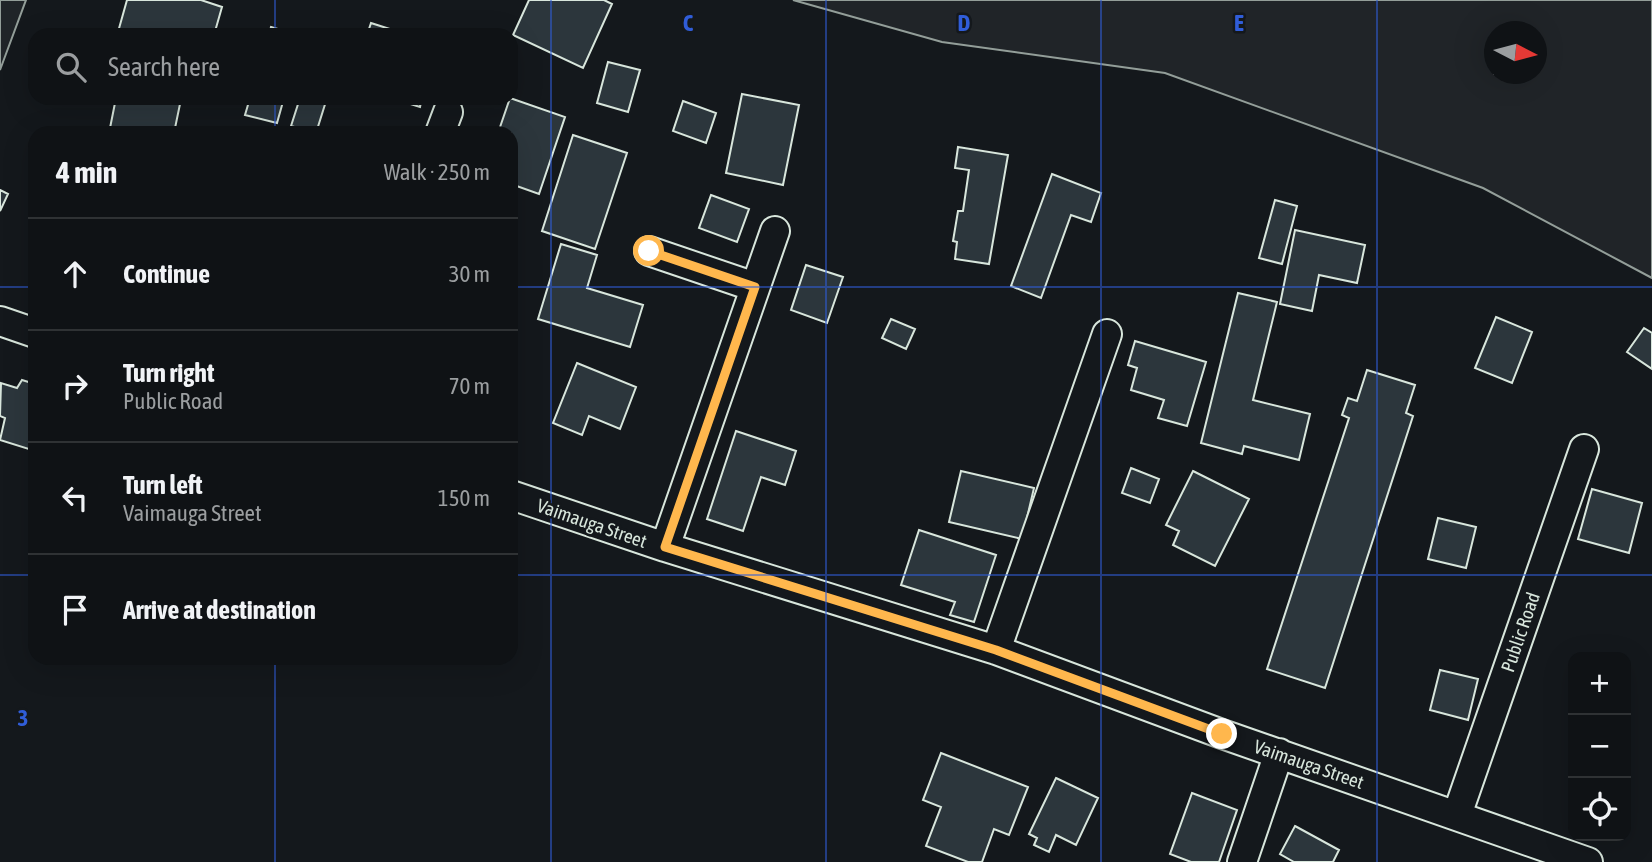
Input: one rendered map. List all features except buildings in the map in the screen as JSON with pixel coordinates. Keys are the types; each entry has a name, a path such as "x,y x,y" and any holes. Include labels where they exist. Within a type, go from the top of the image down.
{"street":[{"path":"665,547 775,231"},
{"path":"649,251 755,287"},
{"path":"0,321 28,331"},
{"path":"996,650 1107,334"},
{"name":"Public Road","path":"1457,815 1584,449"},
{"name":"Vaimauga Street","path":"518,497 665,547 996,650 1588,862"},
{"path":"1242,862 1279,753"}],"shaded area":[{"path":"0,0 26,0 0,70"},
{"path":"793,0 1652,0 1652,278 1483,188 1165,73 942,42"}],"route":[{"path":"649,251 755,287 665,547 996,650 1222,734"}]}
